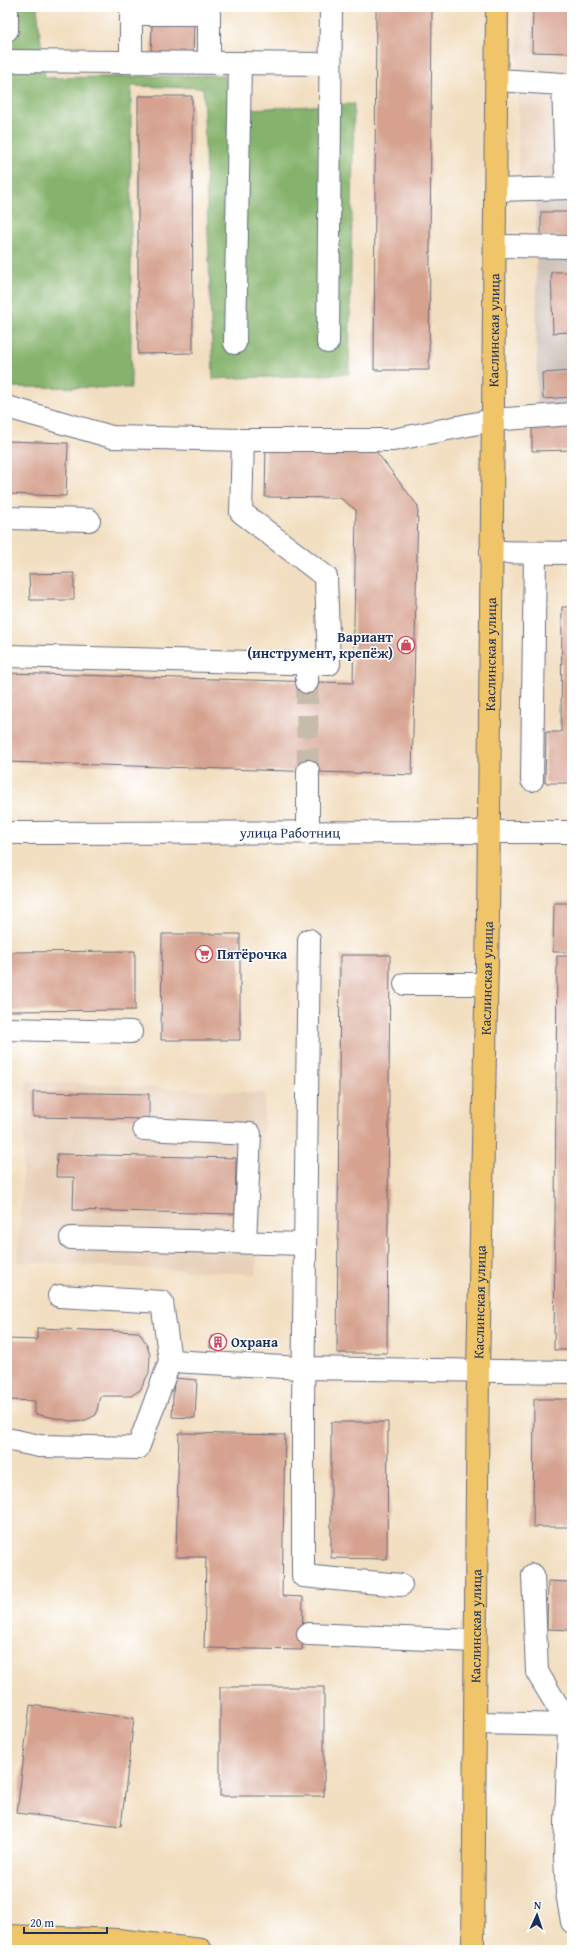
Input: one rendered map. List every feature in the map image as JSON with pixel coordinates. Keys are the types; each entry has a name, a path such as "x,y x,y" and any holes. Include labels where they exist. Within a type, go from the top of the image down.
{"main road":[{"name":"Каслинская улица","path":"473,1950 478,1370 486,984 497,190 498,7"},
{"path":"7,1936 118,1940 201,1950"}],"street":[{"path":"7,30 8,7"},
{"path":"328,342 331,7"},
{"path":"132,62 131,14 209,14 209,62"},
{"path":"7,61 330,64"},
{"path":"235,343 240,63"},
{"path":"497,80 563,84 569,181 497,190"},
{"path":"496,246 572,247"},
{"path":"7,407 112,437 243,440 393,440 493,420 572,414"},
{"path":"7,656 307,673 329,664 326,578 242,512 243,440"},
{"path":"7,518 89,520"},
{"path":"491,552 572,553"},
{"path":"532,780 535,553"},
{"path":"308,772 308,833"},
{"name":"улица Работниц","path":"7,833 572,832"},
{"path":"309,940 303,1368 303,1576 401,1585"},
{"path":"405,984 486,984"},
{"path":"7,1029 131,1032"},
{"path":"144,1128 250,1134 244,1242"},
{"path":"71,1238 305,1244"},
{"path":"7,1439 39,1446 138,1448 170,1361 162,1302 59,1296"},
{"path":"170,1361 303,1368 572,1372"},
{"path":"533,1574 537,1672 571,1725 565,1857 567,1893 572,1922"},
{"path":"308,1634 476,1641"},
{"path":"475,1723 571,1725"}],"shaded area":[{"path":"518,7 572,7 572,195 518,179"},
{"path":"536,195 572,195 572,439 537,439"},
{"path":"27,1081 265,1093 256,1274 18,1262"}],"green space":[{"path":"7,7 37,7 45,78 225,75 228,110 354,104 349,374 213,379 203,88 131,86 131,388 7,387"}],"building":[{"path":"376,7 432,7 429,370 374,370"},
{"path":"533,7 572,7 572,53 532,52"},
{"path":"152,24 194,24 193,58 151,57"},
{"path":"138,96 192,96 193,353 138,354"},
{"path":"541,212 572,212 572,236 541,236"},
{"path":"551,272 572,272 572,332 553,333"},
{"path":"572,371 572,397 543,399 542,373"},
{"path":"572,425 572,450 532,451 532,426"},
{"path":"7,441 68,443 66,496 7,494"},
{"path":"266,446 375,450 418,506 412,775 7,762 7,673 353,683 356,510 340,498 265,497"},
{"path":"74,573 74,600 30,600 29,574"},
{"path":"562,607 572,607 572,783 545,783 546,732 561,732"},
{"path":"554,903 572,903 572,952 553,952"},
{"path":"162,934 240,934 240,1040 161,1040"},
{"path":"135,951 135,1010 7,1011 7,952"},
{"path":"340,955 390,955 387,1353 337,1353"},
{"path":"557,956 572,956 572,1350 554,1350"},
{"path":"33,1092 149,1094 149,1119 33,1117"},
{"path":"57,1154 236,1158 235,1214 73,1210 74,1177 56,1177"},
{"path":"37,1328 139,1332 146,1343 150,1355 149,1373 140,1390 131,1396 100,1396 96,1415 86,1420 70,1421 35,1414 35,1401 7,1400 7,1339 37,1340"},
{"name":"Охрана","path":"211,1336 225,1337 225,1349 210,1348"},
{"path":"174,1378 197,1380 195,1418 172,1417"},
{"path":"534,1399 572,1399 572,1527 533,1527"},
{"path":"331,1422 388,1422 387,1559 331,1558"},
{"path":"179,1433 285,1435 282,1596 303,1597 302,1650 204,1648 206,1557 176,1557"},
{"path":"548,1581 572,1582 572,1630 547,1629"},
{"path":"220,1687 324,1687 324,1796 220,1796"},
{"path":"30,1705 134,1718 121,1826 17,1813"}],"tunnel":[{"path":"307,682 308,771"}],"place":[{"name":"Вариант (инструмент, крепёж)","path":"406,645"},
{"name":"Пятёрочка","path":"204,954"},
{"name":"Охрана","path":"218,1342"}]}
